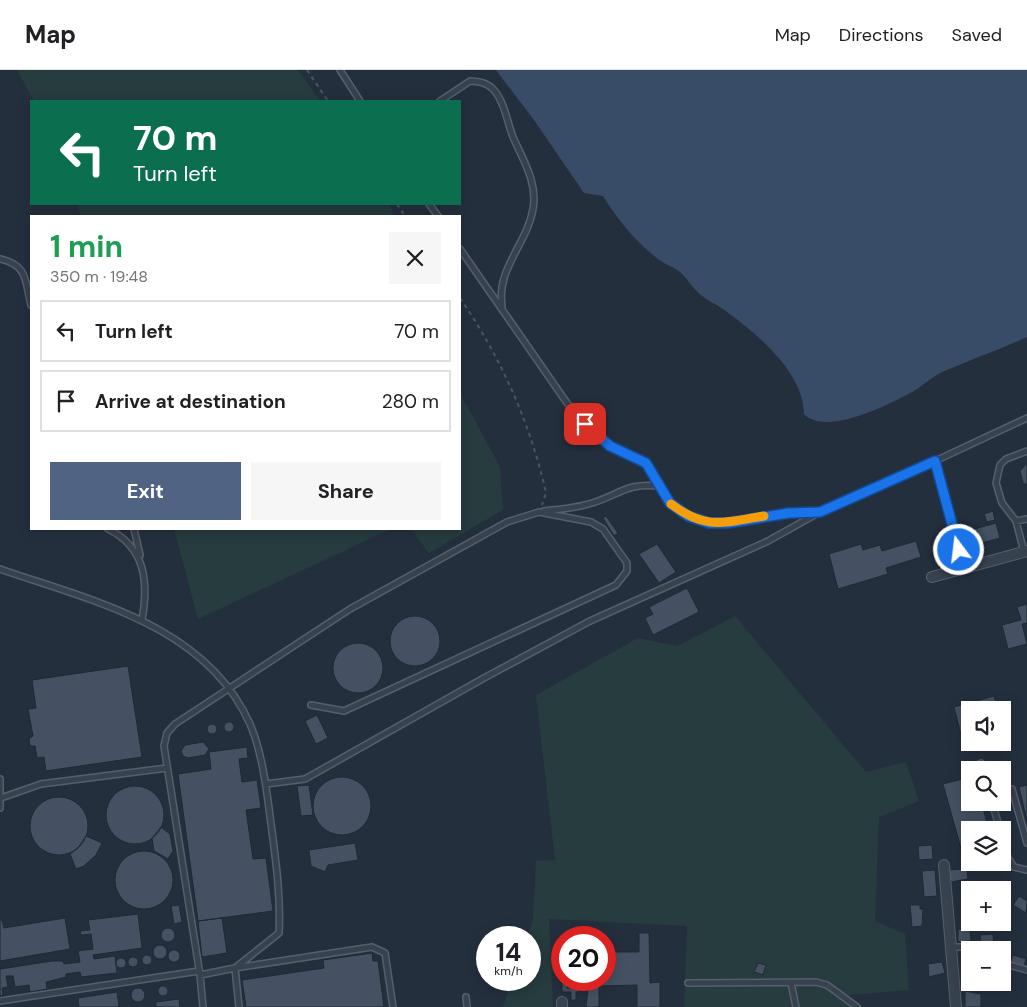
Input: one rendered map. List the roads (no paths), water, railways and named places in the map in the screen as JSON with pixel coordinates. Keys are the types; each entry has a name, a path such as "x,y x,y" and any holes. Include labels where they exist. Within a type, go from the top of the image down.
{"street":[{"path":"932,577 1025,551"},
{"path":"944,865 956,1007"}],"lane":[{"path":"340,70 359,100"},
{"path":"442,100 470,81 487,84 495,91 502,106 530,177 533,208 530,221 505,271 500,298 502,310"},
{"path":"461,250 540,366 585,424 610,446 646,463 658,486 670,503 688,516 709,523 728,523 786,514 820,512"},
{"path":"0,259 13,262 23,270 30,301"},
{"path":"266,784 305,779 476,682 590,621 768,541 820,512 1027,418"},
{"path":"1025,551 1016,522 1002,503 996,483 1000,465 1006,459 1027,451"},
{"path":"935,461 964,568"},
{"path":"203,1007 164,746 167,733 174,724 350,609 507,522 539,512 594,502 620,489 644,485 658,486"},
{"path":"311,705 344,711 616,585 623,578 627,564 603,529 591,522 539,512"},
{"path":"1016,522 1027,519"},
{"path":"110,530 122,536 133,546 141,560"},
{"path":"134,530 141,560 146,603 142,620"},
{"path":"0,569 142,620 191,650 228,688 241,706 251,726 266,784 281,901 279,933 234,968"},
{"path":"1,798 41,784 167,768"},
{"path":"0,780 0,808"},
{"path":"1012,789 1027,843"},
{"path":"1011,862 1014,867 1027,870"},
{"path":"0,1001 372,947 381,949 385,953 393,1007"},
{"path":"951,947 961,947"},
{"path":"1011,966 1027,970"},
{"path":"234,968 239,1007"},
{"path":"688,983 816,982 827,985 857,1007"},
{"path":"791,983 796,1007"},
{"path":"466,996 467,1007"}],"water":[{"path":"496,70 1027,70 1027,337 942,372 914,391 874,410 842,420 827,422 814,420 804,414 802,398 796,382 786,367 761,340 733,316 695,290 680,272 660,261 642,245 628,230 603,196 584,193 534,120"}]}
